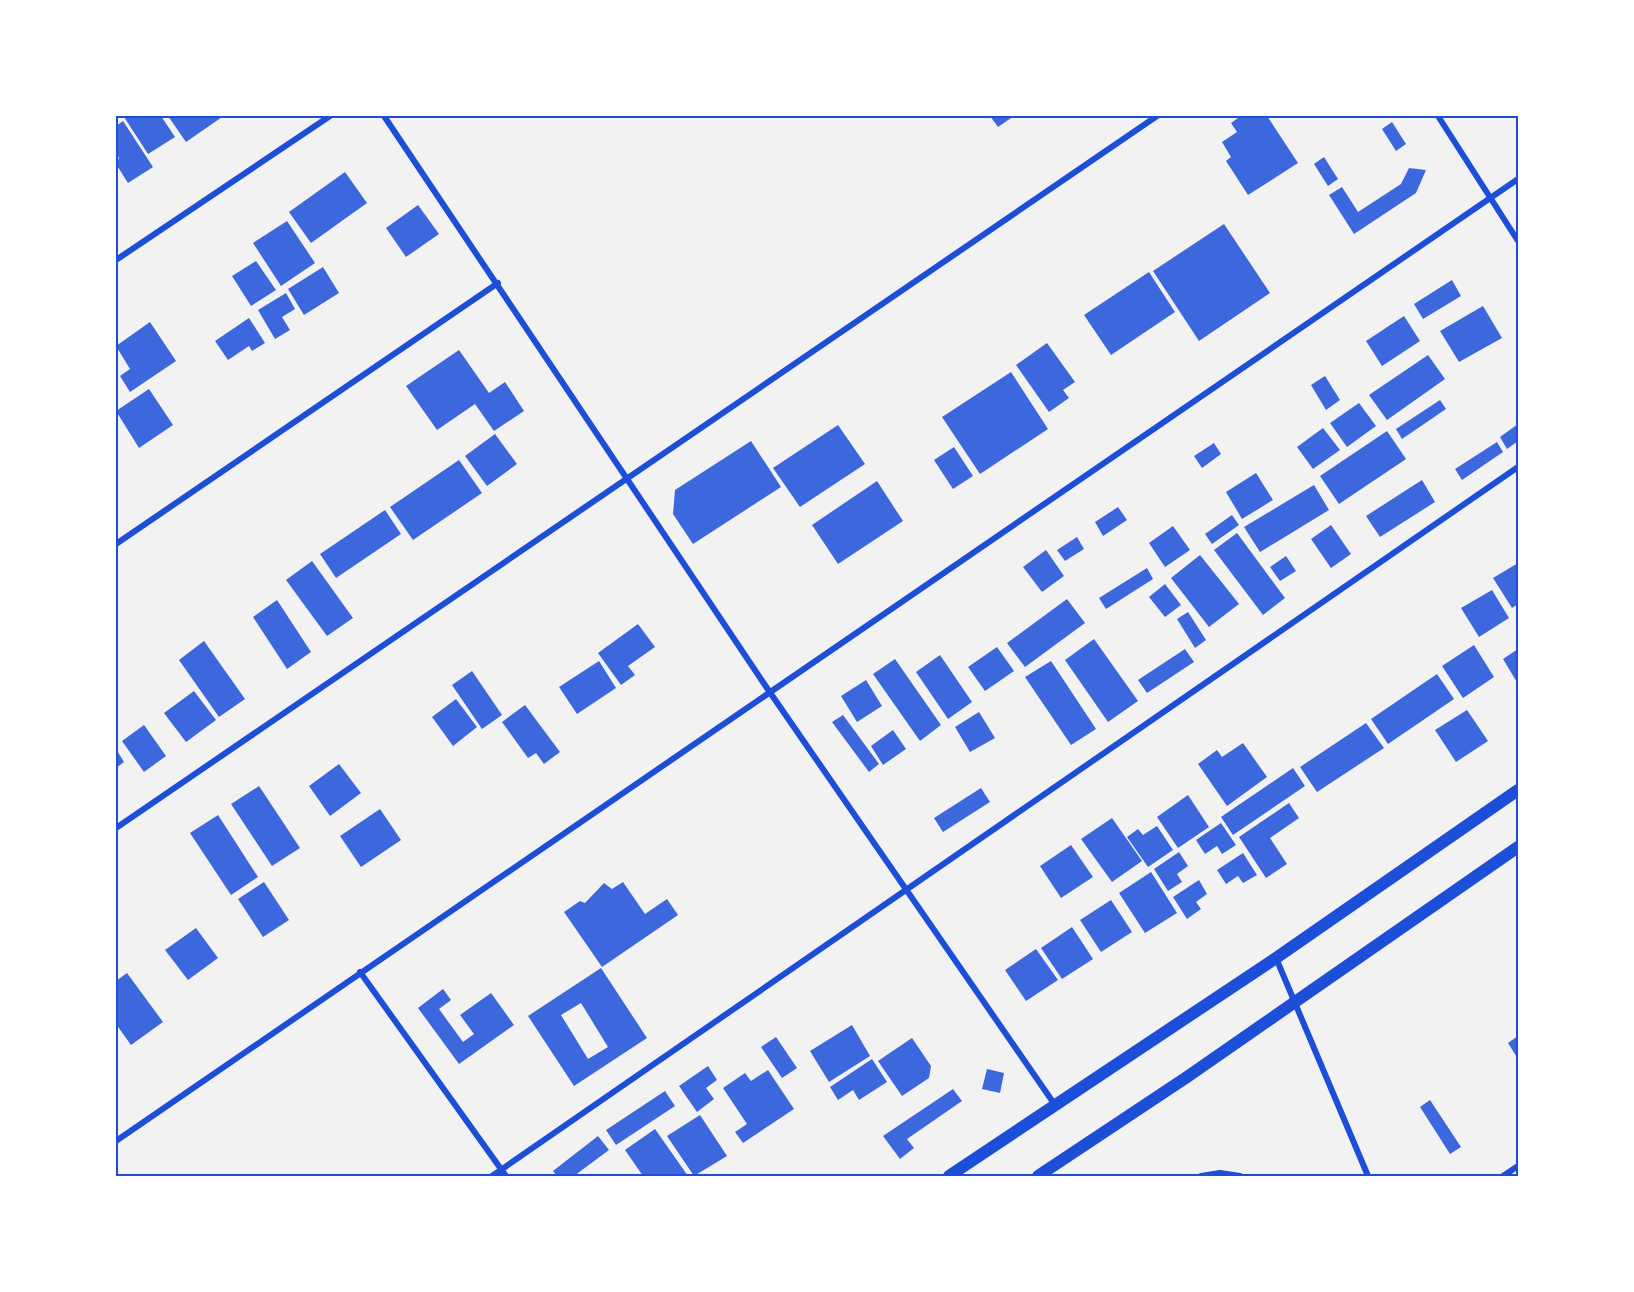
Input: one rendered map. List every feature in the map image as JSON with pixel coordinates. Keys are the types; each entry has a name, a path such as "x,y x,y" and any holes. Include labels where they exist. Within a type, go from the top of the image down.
{"main road":[{"path":"949,1176 1276,958 1518,790"},
{"path":"1038,1176 1518,847"}],"street":[{"path":"116,260 330,116"},
{"path":"384,116 498,282 625,477 770,691 1056,1105"},
{"path":"116,828 625,477 1157,116"},
{"path":"1438,116 1518,241"},
{"path":"116,1141 1518,179"},
{"path":"116,544 498,282"},
{"path":"492,1176 504,1173 1518,467"},
{"path":"1276,958 1368,1176"},
{"path":"360,972 504,1173"},
{"path":"1503,1176 1518,1166"},
{"path":"1201,1176 1220,1173 1240,1176"}],"building":[{"path":"161,116 175,137 148,154 124,117"},
{"path":"168,116 221,116 222,117 186,142"},
{"path":"990,116 1014,116 998,127"},
{"path":"1241,116 1267,116 1298,163 1248,195 1226,161 1231,157 1222,142 1237,132 1231,123"},
{"path":"123,121 153,167 128,183 116,164 119,158 116,153 116,126"},
{"path":"1392,122 1406,144 1396,151 1382,129"},
{"path":"1324,157 1338,179 1328,186 1314,164"},
{"path":"1409,168 1426,170 1416,193 1354,234 1329,195 1342,187 1358,212 1401,184"},
{"path":"345,172 367,203 311,243 289,212"},
{"path":"418,205 439,234 406,257 386,228"},
{"path":"287,221 315,263 281,286 253,243"},
{"path":"1224,224 1270,293 1199,341 1153,271"},
{"path":"256,261 276,290 251,306 232,276"},
{"path":"323,267 339,293 304,315 288,289"},
{"path":"1149,272 1175,312 1111,355 1084,315"},
{"path":"1452,280 1461,296 1423,319 1414,304"},
{"path":"286,293 295,309 282,317 290,330 275,339 258,310"},
{"path":"1483,306 1502,338 1459,362 1440,331"},
{"path":"1404,316 1420,341 1382,366 1366,341"},
{"path":"249,318 265,343 252,351 249,346 228,360 215,341"},
{"path":"150,322 176,361 130,392 120,376 130,369 116,346"},
{"path":"1047,343 1075,382 1063,390 1069,398 1049,412 1016,365"},
{"path":"459,350 489,393 505,382 524,411 494,431 475,404 437,430 406,386"},
{"path":"1428,355 1445,379 1387,420 1369,395"},
{"path":"1011,372 1048,429 980,474 942,417"},
{"path":"1325,376 1340,400 1326,410 1311,385"},
{"path":"149,389 173,425 139,448 116,411"},
{"path":"1440,400 1446,409 1402,439 1396,429"},
{"path":"1359,403 1376,426 1347,447 1330,423"},
{"path":"1518,424 1518,441 1507,449 1500,437"},
{"path":"838,425 865,464 800,507 773,468"},
{"path":"1323,428 1340,450 1313,469 1297,447"},
{"path":"1387,431 1406,459 1339,504 1320,476"},
{"path":"495,434 517,464 487,486 465,456"},
{"path":"751,441 781,487 693,544 673,514 675,490"},
{"path":"1497,442 1503,452 1462,480 1455,469"},
{"path":"1214,443 1221,454 1202,468 1194,456"},
{"path":"954,447 973,476 953,489 934,460"},
{"path":"459,460 482,493 413,540 390,507"},
{"path":"1256,473 1273,500 1242,519 1226,492"},
{"path":"1422,480 1435,502 1380,537 1366,516"},
{"path":"877,481 903,521 838,564 812,525"},
{"path":"1314,485 1329,510 1260,552 1244,527"},
{"path":"1118,507 1127,520 1103,536 1095,522"},
{"path":"385,510 401,534 336,578 320,554"},
{"path":"1232,515 1239,525 1212,544 1205,534"},
{"path":"1331,525 1351,554 1331,568 1311,539"},
{"path":"1173,526 1190,550 1165,567 1149,543"},
{"path":"1237,533 1285,598 1263,615 1214,550"},
{"path":"1077,537 1084,549 1065,561 1057,550"},
{"path":"1046,550 1064,576 1042,592 1023,567"},
{"path":"1200,555 1239,604 1209,627 1171,578"},
{"path":"1286,556 1296,571 1280,581 1270,567"},
{"path":"312,561 353,618 327,636 286,580"},
{"path":"1518,563 1518,604 1512,608 1493,578"},
{"path":"1147,568 1153,579 1106,609 1099,598"},
{"path":"1165,584 1181,605 1165,617 1149,597"},
{"path":"1492,590 1509,618 1479,637 1461,608"},
{"path":"1067,599 1085,623 1025,667 1007,643"},
{"path":"277,600 311,652 287,669 253,617"},
{"path":"1188,612 1206,640 1195,648 1177,619"},
{"path":"638,624 655,647 628,666 635,675 621,685 598,653"},
{"path":"1094,639 1138,701 1108,722 1065,660"},
{"path":"204,641 245,699 219,717 179,660"},
{"path":"1474,645 1494,677 1463,698 1442,666"},
{"path":"997,647 1014,671 985,691 968,667"},
{"path":"1185,649 1194,662 1147,693 1138,680"},
{"path":"1518,649 1518,684 1503,659"},
{"path":"940,655 972,702 948,719 916,672"},
{"path":"895,659 941,725 920,741 873,674"},
{"path":"599,661 616,688 577,714 559,687"},
{"path":"1051,661 1096,729 1071,745 1025,677"},
{"path":"472,671 502,715 482,729 452,685"},
{"path":"1437,674 1454,699 1388,744 1371,719"},
{"path":"866,680 882,706 857,722 841,696"},
{"path":"194,691 216,720 186,742 164,713"},
{"path":"456,699 477,727 453,746 432,717"},
{"path":"525,705 560,752 544,764 536,753 528,758 502,722"},
{"path":"1467,710 1488,741 1456,762 1435,730"},
{"path":"979,712 995,738 970,752 955,727"},
{"path":"843,715 879,764 869,772 832,722"},
{"path":"1366,723 1384,748 1317,792 1300,767"},
{"path":"144,725 166,756 144,772 122,741"},
{"path":"893,730 906,749 883,765 871,746"},
{"path":"1243,743 1267,777 1227,806 1198,764 1217,750 1222,757"},
{"path":"116,749 124,762 116,768"},
{"path":"339,764 361,793 330,816 309,786"},
{"path":"1293,768 1305,786 1233,835 1221,817"},
{"path":"259,786 300,848 272,866 231,804"},
{"path":"981,788 990,802 943,832 934,818"},
{"path":"1188,795 1209,827 1178,848 1157,817"},
{"path":"1289,803 1299,818 1270,838 1287,864 1266,878 1239,837"},
{"path":"380,809 401,840 361,867 340,836"},
{"path":"218,815 258,877 231,895 190,833"},
{"path":"1112,818 1142,861 1112,882 1081,839"},
{"path":"1221,823 1236,845 1222,854 1217,846 1205,854 1196,840"},
{"path":"1157,826 1173,850 1148,867 1127,837 1138,829 1143,835"},
{"path":"1071,845 1093,877 1061,898 1040,866"},
{"path":"1179,852 1188,866 1177,874 1182,882 1168,891 1154,869"},
{"path":"1243,853 1257,875 1243,883 1238,876 1226,884 1217,870"},
{"path":"1151,872 1177,913 1145,933 1119,893"},
{"path":"1199,880 1207,894 1196,902 1201,909 1187,919 1173,897"},
{"path":"264,882 289,920 263,937 238,899"},
{"path":"623,882 645,914 667,899 678,915 602,967 564,912 580,901 585,903 604,883 612,889"},
{"path":"1111,900 1132,932 1101,952 1080,920"},
{"path":"1072,927 1093,959 1062,979 1041,948"},
{"path":"196,928 218,958 188,980 165,950"},
{"path":"1036,949 1058,980 1026,1001 1005,970"},
{"path":"601,968 647,1038 574,1086 528,1016","holes":["581,1003 608,1047 588,1059 561,1015"]},
{"path":"127,973 163,1022 131,1045 116,1024 116,981"},
{"path":"443,989 451,1000 439,1009 463,1042 474,1034 460,1015 491,993 514,1025 459,1064 418,1008"},
{"path":"852,1025 870,1056 829,1082 810,1051"},
{"path":"1518,1036 1518,1059 1508,1043"},
{"path":"776,1037 797,1068 782,1078 761,1047"},
{"path":"912,1038 931,1066 929,1078 902,1096 878,1061"},
{"path":"872,1059 887,1082 859,1100 853,1090 838,1100 830,1087"},
{"path":"708,1066 717,1080 706,1088 714,1099 697,1112 679,1086"},
{"path":"987,1069 1004,1073 1000,1093 982,1089"},
{"path":"768,1070 794,1109 743,1143 735,1132 747,1124 723,1088 745,1073 751,1081"},
{"path":"953,1089 962,1101 907,1139 914,1148 900,1159 883,1136"},
{"path":"665,1091 675,1106 616,1145 606,1130"},
{"path":"1430,1100 1461,1147 1450,1154 1420,1107"},
{"path":"700,1115 727,1156 694,1176 667,1136"},
{"path":"655,1129 688,1176 643,1176 625,1150"},
{"path":"598,1136 609,1150 574,1176 557,1176 553,1171"}]}
